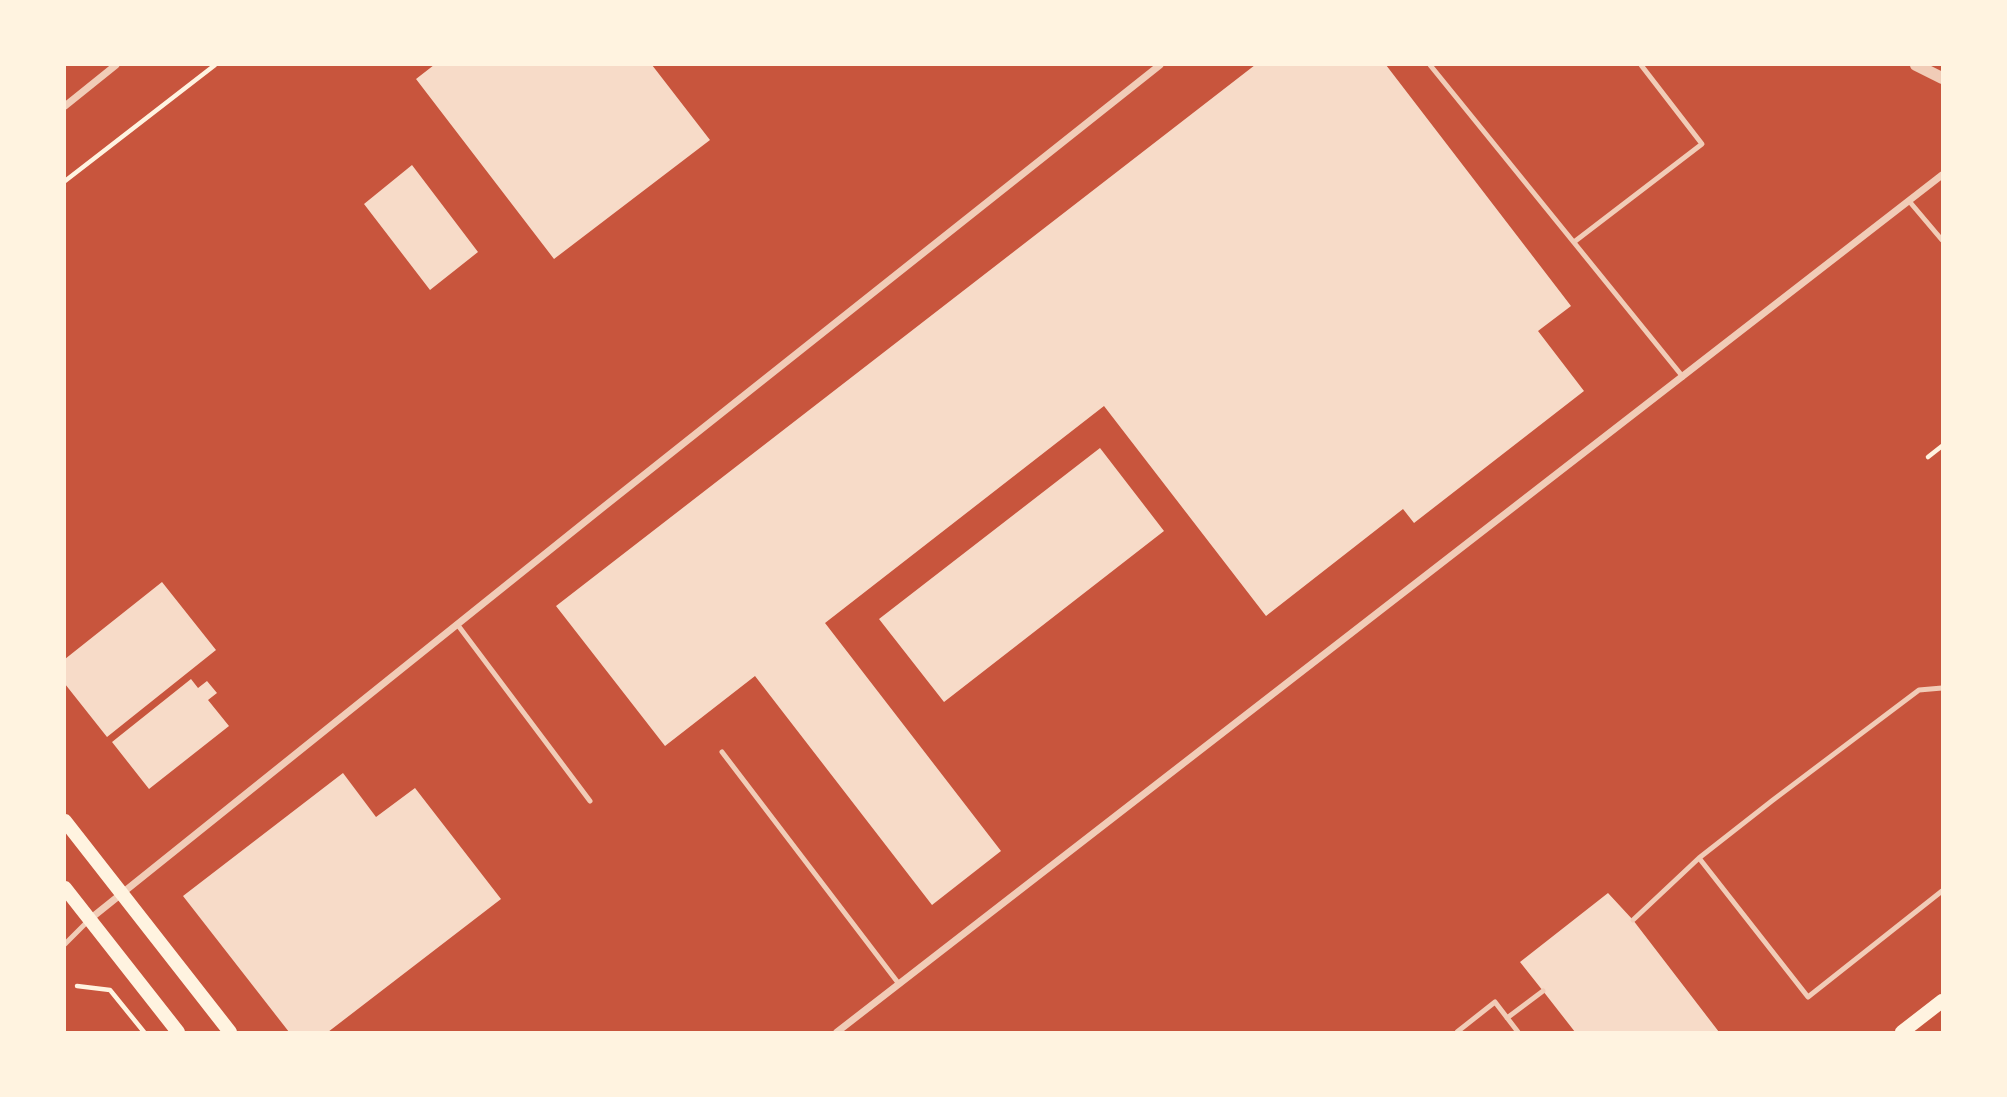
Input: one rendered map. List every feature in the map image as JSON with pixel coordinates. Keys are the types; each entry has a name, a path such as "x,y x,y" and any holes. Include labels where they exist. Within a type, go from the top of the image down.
{"main road":[{"path":"65,821 230,1032"},
{"path":"65,888 178,1032"},
{"path":"1902,1032 1942,1000"}],"street":[{"path":"65,106 116,65"},
{"path":"90,919 1160,65"},
{"path":"1916,65 1942,78"},
{"path":"837,1032 1942,175"}],"lane":[{"path":"1430,65 1683,377"},
{"path":"1435,71 1443,65"},
{"path":"1574,242 1702,144 1641,65"},
{"path":"1909,201 1942,240"},
{"path":"457,624 590,801"},
{"path":"1633,920 1699,859 1919,690 1942,688"},
{"path":"722,752 899,984"},
{"path":"1699,859 1808,998 1942,891"},
{"path":"65,944 90,919"},
{"path":"1507,1018 1543,991"},
{"path":"1457,1032 1495,1002 1518,1032"}],"path":[{"path":"65,181 215,65"},
{"path":"1928,457 1942,446"},
{"path":"77,986 110,990 144,1032"}],"building":[{"path":"434,65 652,65 710,140 554,259 416,79"},
{"path":"1255,65 1386,65 1571,306 1538,331 1584,391 1414,523 1403,509 1266,616 1104,406 825,623 1001,851 932,905 755,676 665,746 556,606"},
{"path":"412,165 478,252 430,290 364,204"},
{"path":"1100,448 1164,531 944,702 879,619"},
{"path":"162,582 216,650 107,737 65,684 65,659"},
{"path":"191,679 198,688 207,681 217,693 208,700 229,726 149,789 112,742"},
{"path":"343,773 376,817 415,788 501,899 328,1032 289,1032 183,896"},
{"path":"1608,893 1633,920 1719,1032 1575,1032 1520,962"}]}
